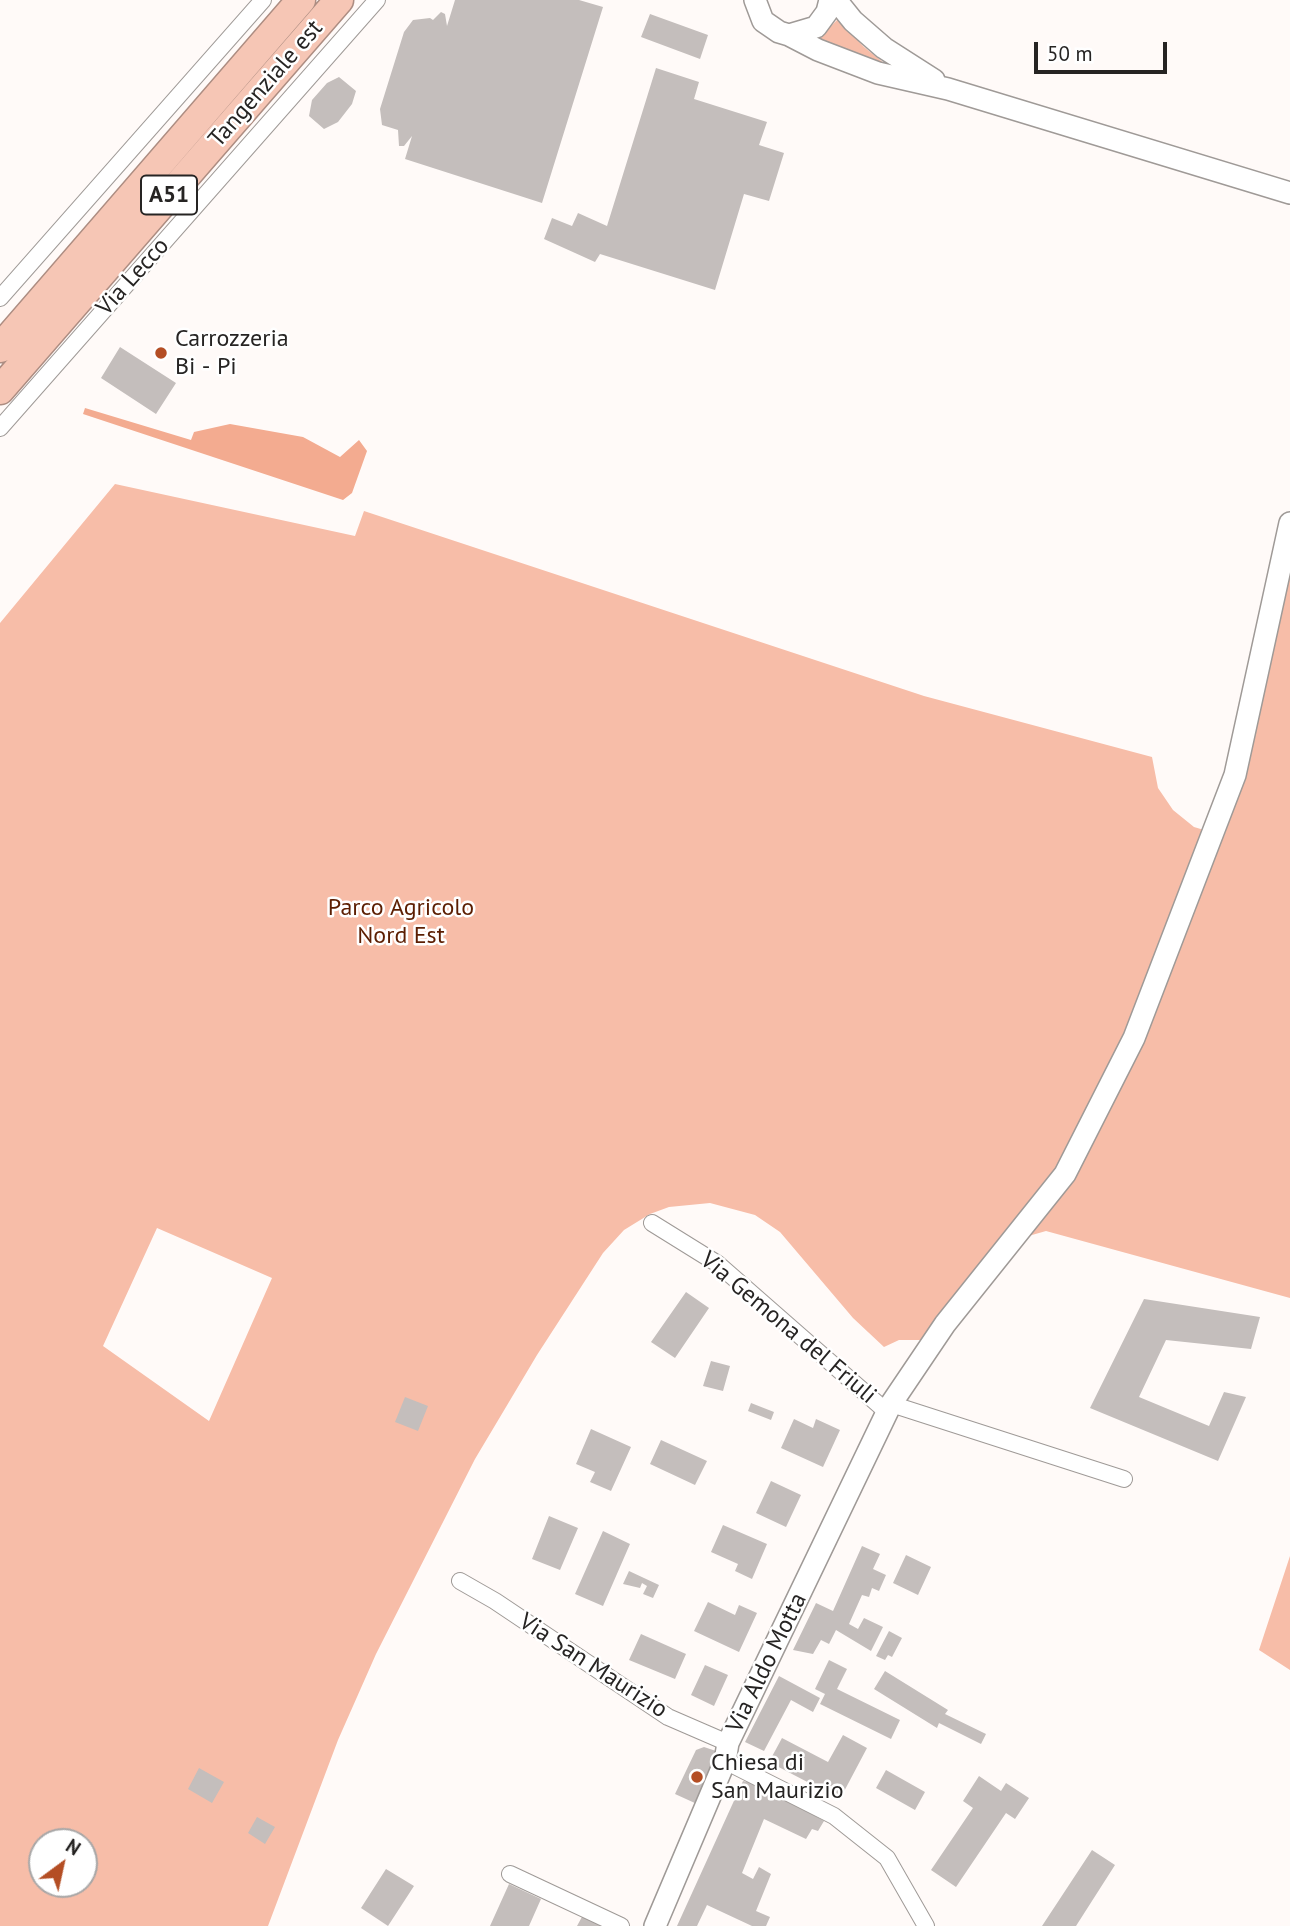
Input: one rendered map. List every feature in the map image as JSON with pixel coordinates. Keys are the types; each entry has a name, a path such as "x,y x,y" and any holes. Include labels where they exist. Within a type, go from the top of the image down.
{"highway":[{"name":"Tangenziale est","path":"0,348 301,0"},
{"name":"Tangenziale est","path":"0,390 339,0"}],"street":[{"path":"0,298 263,0"},
{"name":"Via Lecco","path":"0,428 377,0"},
{"path":"789,35 798,35 816,27 827,12 830,0"},
{"path":"836,0 853,21 884,48 948,89"},
{"path":"754,1 763,20 779,32 878,73 948,89 1289,192"},
{"name":"Via Aldo Motta","path":"655,1926 727,1752 889,1408 945,1324 1065,1174 1134,1038 1235,775 1290,523"},
{"name":"Via Gemona del Friuli","path":"652,1223 718,1264 889,1408"},
{"path":"889,1408 1124,1479"},
{"name":"Via San Maurizio","path":"460,1581 495,1601 668,1717 834,1815 887,1858 923,1922"},
{"path":"510,1874 621,1926"}],"green space":[{"path":"838,19 886,68 821,42 820,37"},
{"name":"Parco Agricolo Nord Est","path":"115,484 355,536 364,511 924,696 1152,757 1158,788 1173,810 1194,827 1224,836 1243,784 1290,554 1290,1298 1046,1231 1025,1237 924,1340 899,1340 884,1347 853,1318 780,1232 755,1215 710,1203 669,1207 650,1214 624,1230 603,1253 537,1355 475,1459 376,1654 338,1740 268,1926 0,1926 0,623","holes":["157,1228 272,1278 209,1421 103,1346"]},
{"path":"1290,1556 1290,1670 1259,1650"}],"shaded area":[{"path":"85,408 191,440 194,432 230,424 303,437 340,457 359,440 367,451 352,493 343,500 83,414"}],"building":[{"path":"455,0 579,0 603,7 542,203 405,159 412,136 404,146 399,146 398,130 382,125 380,109 404,32 413,20 433,20 441,12 445,14 447,26"},
{"path":"650,14 708,35 700,59 641,37"},
{"path":"656,68 699,82 694,99 767,122 759,145 784,153 769,201 744,194 715,290 600,254 595,262 544,239 552,218 572,226 578,213 607,226"},
{"path":"339,77 356,91 352,104 338,122 324,129 309,116 312,100 327,83"},
{"path":"120,347 176,383 156,414 101,378"},
{"path":"686,1292 709,1308 675,1358 651,1342"},
{"path":"1144,1299 1260,1317 1251,1349 1166,1340 1139,1397 1209,1426 1224,1392 1246,1397 1218,1461 1090,1408"},
{"path":"711,1361 730,1366 723,1391 703,1386"},
{"path":"405,1397 428,1406 418,1431 395,1422"},
{"path":"751,1403 774,1412 771,1420 748,1411"},
{"path":"794,1419 813,1428 816,1419 840,1430 823,1467 781,1448"},
{"path":"591,1429 631,1447 611,1491 590,1482 595,1472 576,1464"},
{"path":"661,1440 707,1461 695,1485 650,1464"},
{"path":"771,1481 801,1495 786,1527 756,1513"},
{"path":"549,1516 578,1528 560,1570 532,1559"},
{"path":"723,1525 767,1544 752,1579 735,1571 738,1564 711,1552"},
{"path":"603,1531 630,1544 603,1606 575,1594"},
{"path":"862,1546 880,1554 873,1569 886,1575 879,1591 872,1588 869,1597 862,1595 849,1624 858,1629 864,1618 883,1627 871,1651 836,1630 829,1644 821,1640 813,1654 793,1650 816,1603 833,1611"},
{"path":"906,1555 931,1567 918,1595 893,1583"},
{"path":"629,1571 659,1585 653,1598 643,1594 647,1586 642,1583 640,1588 623,1584"},
{"path":"708,1602 735,1615 739,1605 757,1613 739,1652 694,1631"},
{"path":"889,1631 902,1638 892,1657 888,1655 885,1660 876,1656"},
{"path":"641,1634 686,1654 675,1679 629,1660"},
{"path":"829,1660 847,1669 837,1689 900,1720 891,1739 820,1704 825,1694 815,1689"},
{"path":"705,1665 728,1675 714,1706 691,1695"},
{"path":"885,1671 948,1710 945,1714 986,1734 981,1744 939,1723 937,1728 874,1689"},
{"path":"779,1676 820,1698 813,1712 791,1700 764,1751 745,1742"},
{"path":"843,1735 867,1748 840,1799 769,1762 782,1738 828,1762"},
{"name":"Chiesa di San Maurizio","path":"704,1747 716,1751 719,1760 697,1804 675,1794 696,1750"},
{"path":"199,1768 224,1782 212,1803 188,1789"},
{"path":"886,1770 925,1792 915,1810 876,1788"},
{"path":"979,1776 1001,1791 1006,1783 1029,1798 1015,1819 1006,1813 956,1887 931,1870 973,1808 963,1801"},
{"path":"743,1781 761,1785 824,1821 818,1831 812,1829 806,1839 764,1819 742,1873 753,1879 759,1867 771,1874 756,1911 770,1917 766,1926 752,1926 707,1905 697,1926 677,1926"},
{"path":"257,1817 275,1827 265,1844 248,1833"},
{"path":"1092,1850 1115,1865 1076,1926 1042,1926"},
{"path":"386,1869 414,1886 388,1926 361,1908"},
{"path":"509,1884 541,1899 529,1926 490,1926"},
{"path":"583,1915 606,1926 577,1926"}],"place":[{"name":"Carrozzeria Bi - Pi","path":"161,353"},
{"name":"Chiesa di San Maurizio","path":"697,1777"}]}
